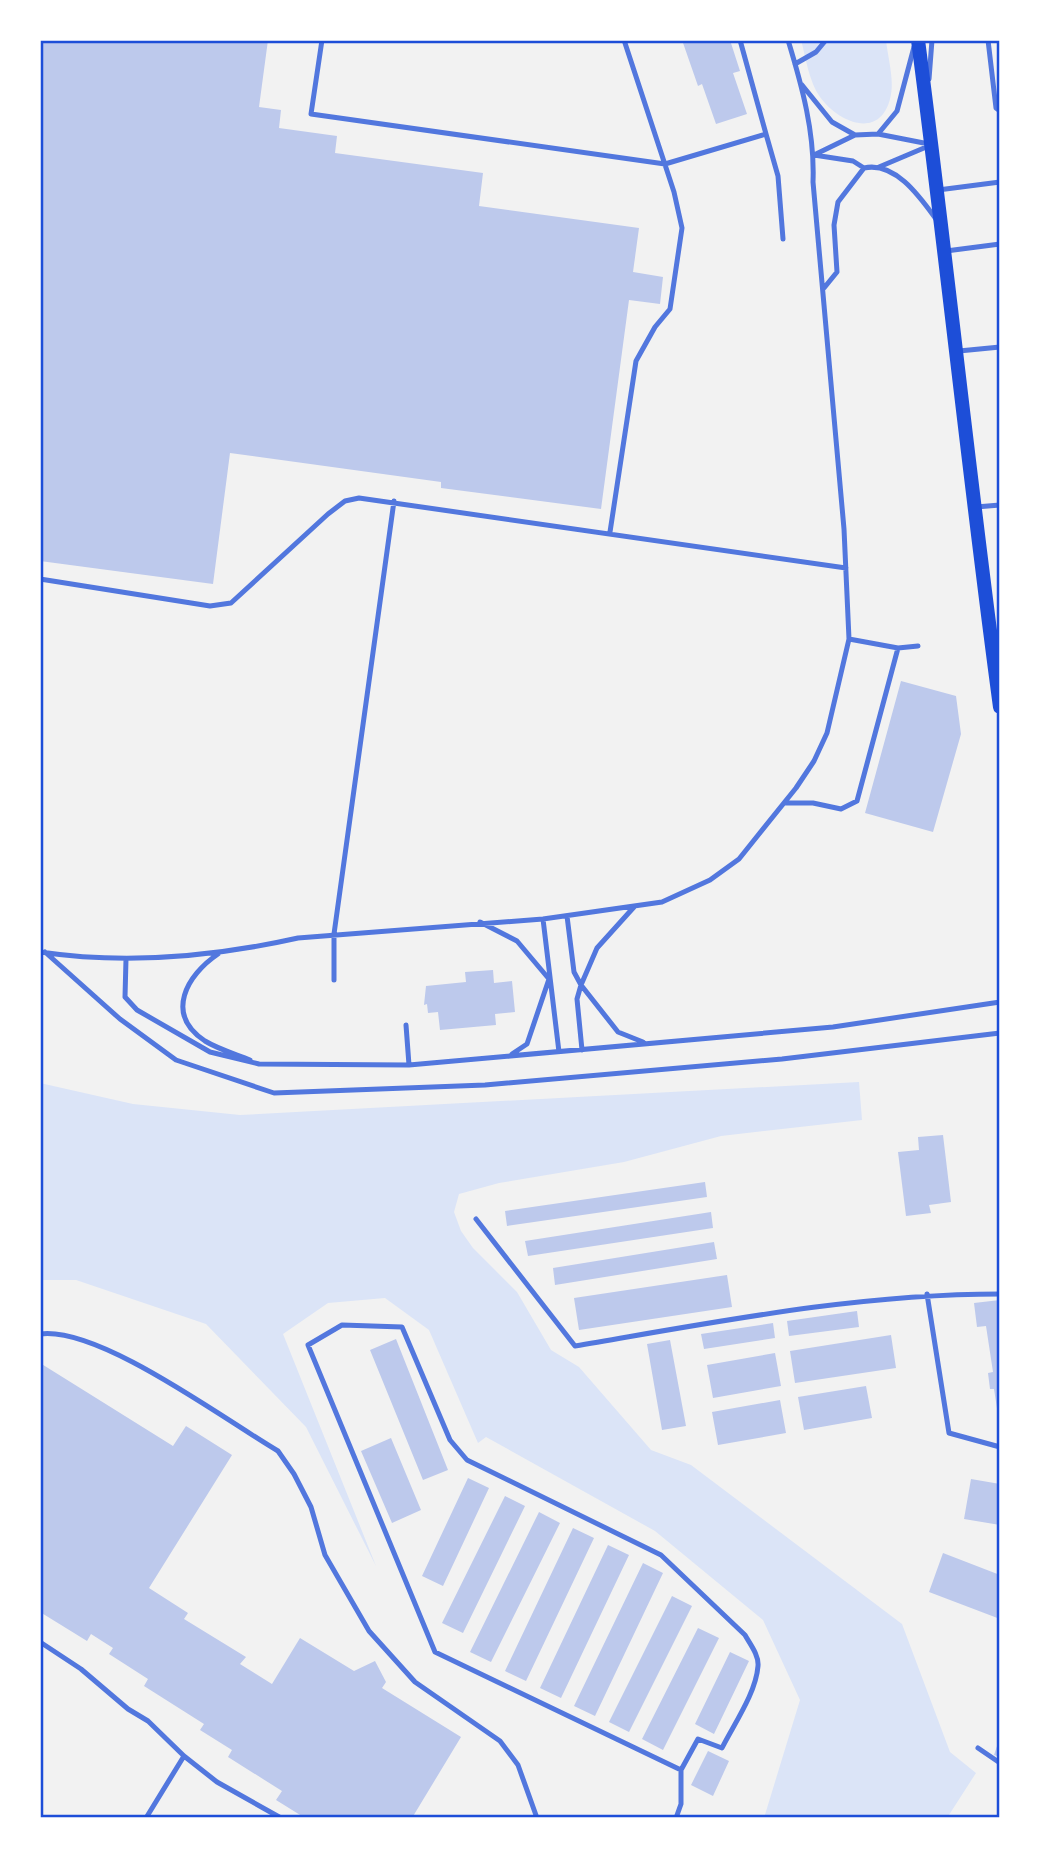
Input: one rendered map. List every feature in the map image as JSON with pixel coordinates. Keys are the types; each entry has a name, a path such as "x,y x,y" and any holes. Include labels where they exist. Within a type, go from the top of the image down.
{"main road":[{"path":"917,40 946,251 973,507 1000,707"}],"lane":[{"path":"321,40 311,114 665,164 766,134"},
{"path":"610,532 636,360 670,309 682,228 665,164 624,40"},
{"path":"740,40 778,176 783,239"},
{"path":"43,952 161,960 334,934 543,919 662,902 719,874 753,844 786,803 814,761 827,733 849,639 824,288 813,181 814,155 801,85 788,40"},
{"path":"795,64 816,52 826,40"},
{"path":"878,134 897,111 917,40"},
{"path":"927,110 932,40"},
{"path":"988,40 996,108 1000,111"},
{"path":"801,85 832,121 855,135"},
{"path":"814,155 855,135 878,134 932,144"},
{"path":"814,155 853,161 864,168 879,167 932,144"},
{"path":"879,167 910,185 943,229"},
{"path":"824,288 837,272 834,225 838,202 847,186 864,168"},
{"path":"938,190 1000,182"},
{"path":"946,251 1000,244"},
{"path":"956,351 1000,347"},
{"path":"40,579 210,606 230,603 345,501 359,498 846,568"},
{"path":"334,980 334,934 394,501"},
{"path":"973,507 1000,505"},
{"path":"849,639 898,648 918,646"},
{"path":"786,803 813,803 841,809 857,801 898,648"},
{"path":"582,1049 577,999 581,985 597,948 635,906"},
{"path":"567,916 574,972 581,985 618,1032 637,1042 656,1044"},
{"path":"543,919 559,1052"},
{"path":"480,922 517,941 549,978"},
{"path":"43,952 120,1019 176,1060 274,1093 485,1085 782,1059 1000,1033"},
{"path":"220,953 194,972 184,996 186,1021 207,1042 259,1064"},
{"path":"126,959 125,997 136,1010 210,1052 259,1064 409,1066 833,1027 1000,1002"},
{"path":"495,1058 515,1054 527,1044 549,978"},
{"path":"406,1025 409,1066"},
{"path":"477,1219 575,1346 832,1303 927,1294 1000,1294"},
{"path":"927,1294 949,1433 1000,1447"},
{"path":"676,1818 681,1804 681,1770 698,1739 722,1748 749,1694 758,1665 754,1649 745,1635 660,1555 467,1460 450,1440 402,1327 342,1325 308,1345 435,1652 681,1770"},
{"path":"40,1334 64,1335 121,1355 278,1451 294,1474 311,1507 325,1555 369,1631 415,1682 500,1741 519,1765 537,1818"},
{"path":"40,1643 81,1668 128,1709 148,1721 184,1756 217,1782 281,1818"},
{"path":"978,1748 1000,1763"},
{"path":"146,1818 184,1756"}],"shaded area":[{"path":"801,40 886,40 892,85 885,112 877,120 857,123 827,106 813,84"},
{"path":"859,1082 862,1120 721,1136 624,1162 499,1183 459,1194 454,1212 461,1231 473,1248 517,1292 551,1350 579,1367 651,1450 691,1465 902,1624 950,1752 976,1773 947,1818 764,1818 800,1700 763,1620 655,1531 486,1437 478,1443 429,1330 385,1298 328,1303 283,1334 376,1566 306,1427 206,1324 76,1280 40,1280 40,1083 133,1104 240,1115"}],"building":[{"path":"40,40 268,40 259,107 281,110 279,128 337,136 335,153 483,173 479,206 639,228 633,272 663,277 660,304 629,300 601,509 441,488 441,482 230,453 213,584 40,561"},
{"path":"682,40 730,40 740,71 733,73 747,114 716,124 702,84 698,86"},
{"path":"901,681 956,696 961,734 933,832 865,813"},
{"path":"493,970 494,983 512,981 515,1012 495,1014 496,1025 440,1030 438,1012 428,1013 427,1004 424,1005 426,986 466,982 465,972"},
{"path":"943,1135 951,1202 929,1205 931,1213 906,1216 898,1152 919,1150 918,1137"},
{"path":"705,1182 707,1197 507,1226 505,1211"},
{"path":"711,1212 713,1228 528,1256 525,1241"},
{"path":"714,1242 717,1259 555,1285 553,1268"},
{"path":"727,1275 732,1307 579,1330 574,1298"},
{"path":"1000,1300 998,1415 994,1389 990,1389 988,1373 993,1372 986,1326 977,1327 974,1303"},
{"path":"857,1311 859,1327 789,1336 787,1321"},
{"path":"773,1323 775,1338 704,1349 701,1334"},
{"path":"891,1335 896,1368 795,1383 790,1351"},
{"path":"396,1339 448,1470 423,1480 370,1350"},
{"path":"670,1340 686,1426 662,1430 647,1344"},
{"path":"775,1353 781,1386 713,1398 707,1365"},
{"path":"40,1363 173,1446 186,1426 232,1455 149,1588 188,1613 184,1619 246,1657 240,1664 272,1684 300,1638 354,1671 375,1661 386,1682 382,1688 461,1737 412,1818 305,1818 276,1800 282,1791 228,1757 232,1750 200,1730 204,1724 144,1686 148,1679 109,1654 113,1648 91,1634 87,1641 40,1612"},
{"path":"866,1386 872,1418 804,1430 798,1397"},
{"path":"780,1400 786,1433 718,1445 712,1412"},
{"path":"391,1438 421,1510 392,1523 361,1451"},
{"path":"468,1478 489,1488 443,1586 422,1576"},
{"path":"971,1479 1000,1484 1000,1525 964,1519"},
{"path":"505,1496 525,1506 463,1633 442,1623"},
{"path":"539,1512 560,1523 491,1662 470,1652"},
{"path":"573,1528 594,1538 526,1681 505,1671"},
{"path":"608,1545 629,1555 561,1698 540,1688"},
{"path":"943,1553 1000,1575 1000,1619 929,1592"},
{"path":"643,1563 663,1573 595,1716 574,1706"},
{"path":"672,1596 692,1606 629,1732 609,1722"},
{"path":"698,1628 719,1638 663,1750 642,1739"},
{"path":"730,1652 749,1661 714,1734 695,1724"},
{"path":"1000,1740 1000,1757 994,1755"},
{"path":"708,1751 729,1761 713,1796 691,1785"}]}
